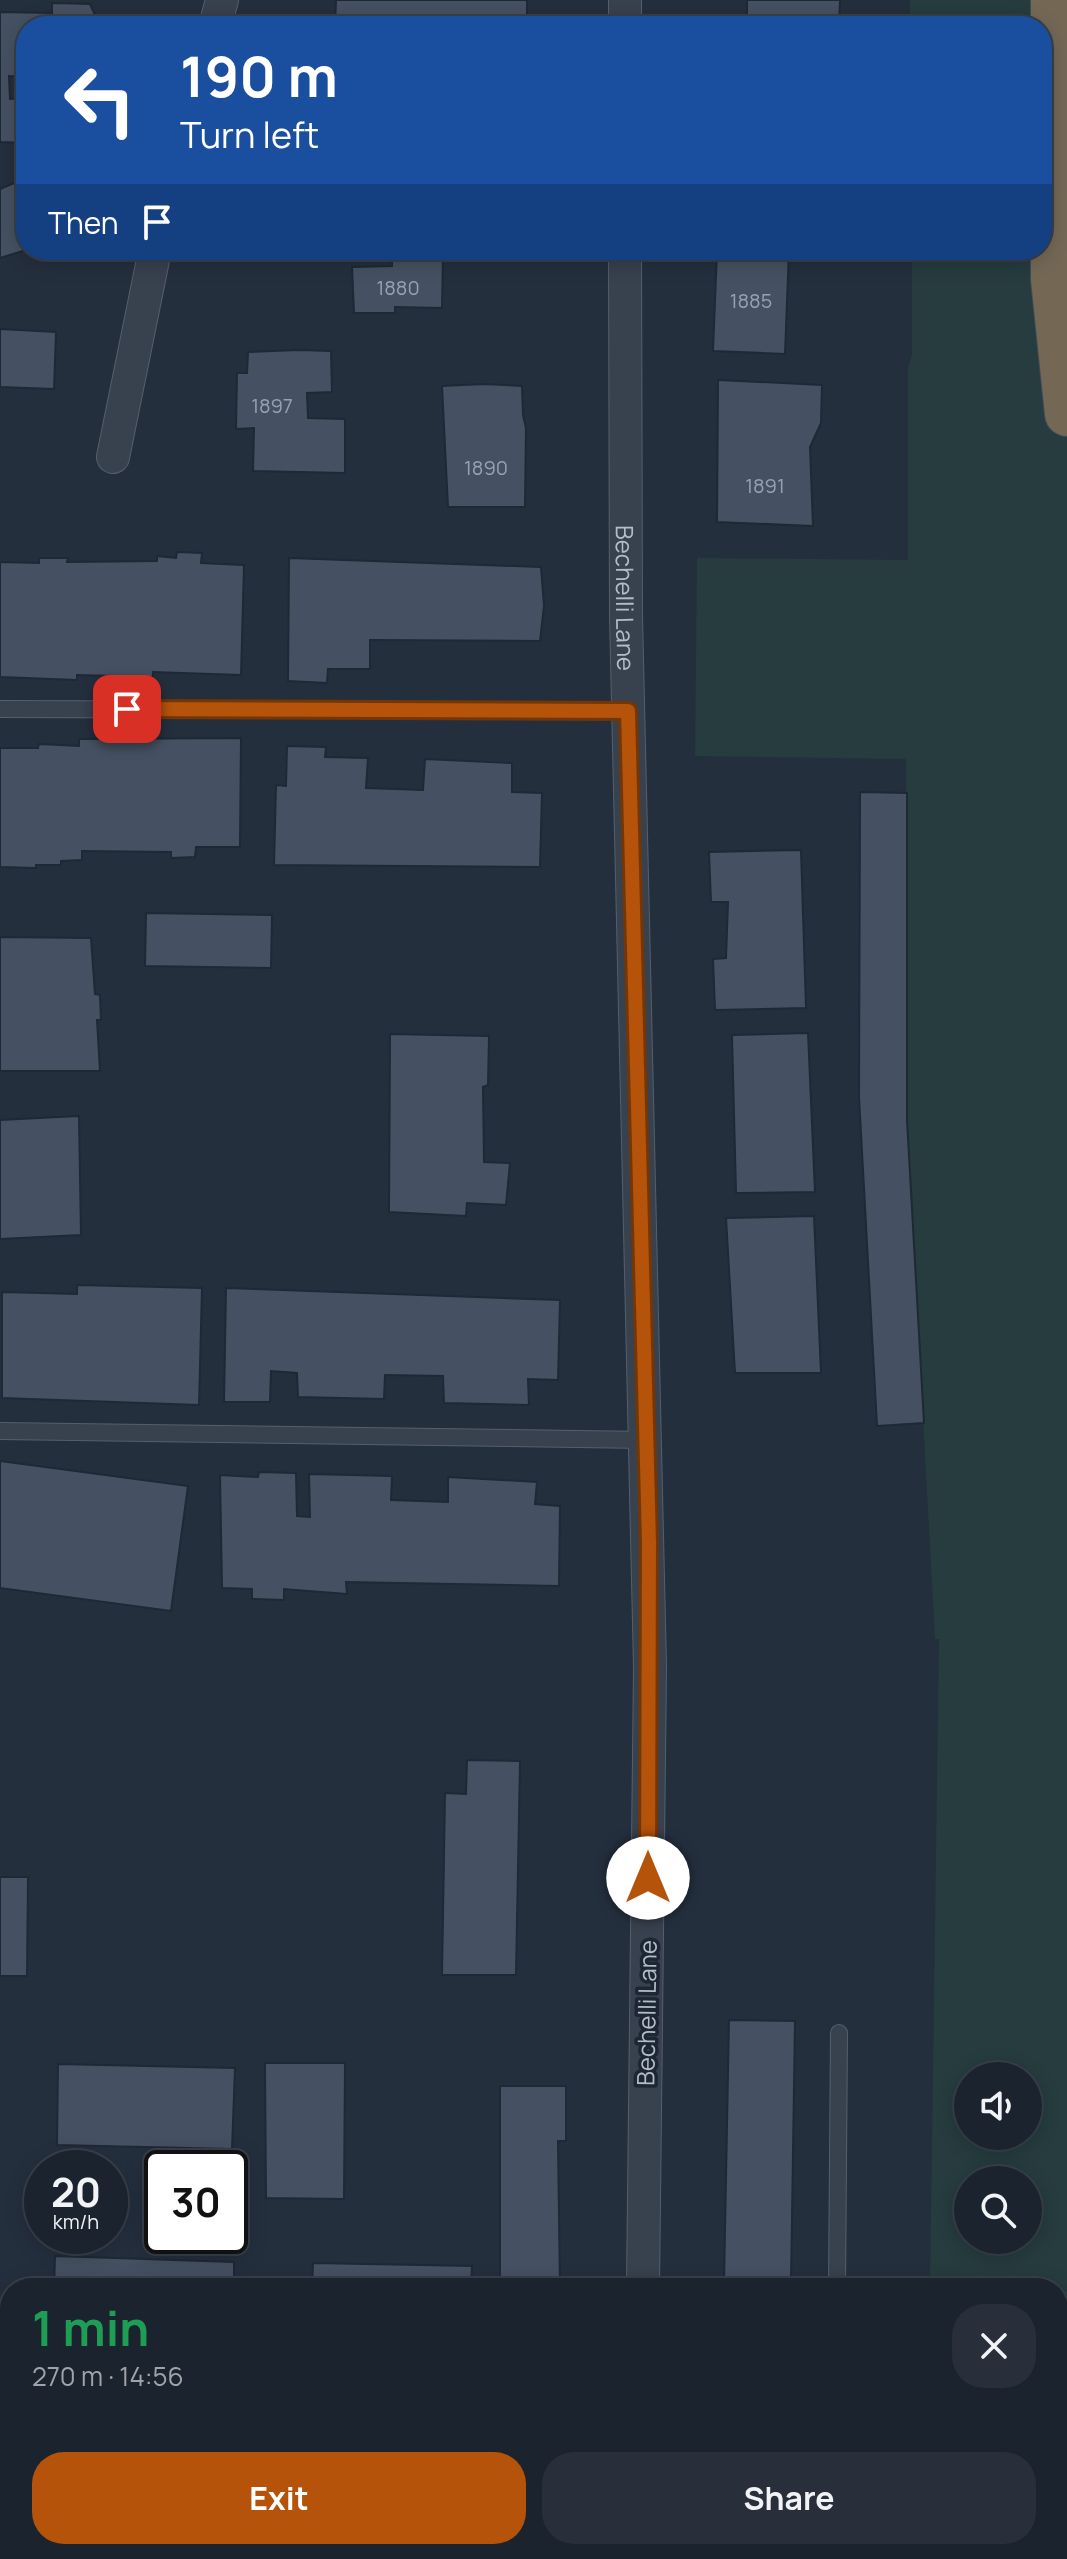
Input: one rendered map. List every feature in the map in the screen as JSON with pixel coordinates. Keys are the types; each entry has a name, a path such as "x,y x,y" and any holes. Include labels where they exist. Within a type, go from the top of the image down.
{"highway":[{"path":"1053,0 1053,279 1067,414"}],"street":[{"path":"113,457 153,260"},
{"name":"Bechelli Lane","path":"625,260 628,711 650,1667 643,2278"}],"lane":[{"path":"0,709 628,711"},
{"path":"0,1431 646,1440"},
{"path":"837,2278 839,2033"}],"green space":[{"path":"910,0 1067,0 1067,2278 930,2278 939,1639 935,1639 907,1120 906,759 695,756 697,558 908,560 908,368 912,355 912,260 1052,260 1052,16 910,16"}],"building":[{"path":"336,0 527,0 527,16 335,16"},
{"path":"747,0 840,0 839,16 747,16"},
{"path":"52,3 90,4 95,16 16,16 16,76 9,76 10,99 16,99 16,143 0,142 0,12 52,13"},
{"path":"16,182 16,253 0,258 0,189"},
{"path":"392,260 443,260 442,308 395,307 395,313 354,313 352,267 392,266"},
{"path":"717,260 789,260 785,354 713,351"},
{"path":"0,329 56,332 54,389 0,387"},
{"path":"331,351 332,392 307,393 308,418 345,419 345,473 253,471 254,428 236,429 237,373 247,373 248,352"},
{"path":"718,380 822,385 821,423 810,447 813,526 717,522"},
{"path":"442,386 522,386 526,428 525,507 448,507"},
{"path":"177,552 202,553 201,563 244,565 241,675 153,672 153,677 77,675 77,680 0,677 0,562 39,563 39,558 68,558 67,562 157,561 157,556 176,558"},
{"path":"289,558 541,567 544,606 540,641 370,640 370,669 328,669 327,683 288,681"},
{"path":"241,738 240,847 196,847 195,857 171,858 171,852 82,851 82,860 61,861 61,865 0,867 0,748 38,748 39,744 79,746 79,739"},
{"path":"287,746 326,747 325,757 368,758 366,788 423,790 425,759 512,763 512,792 542,793 540,867 274,865 276,785 286,786"},
{"path":"860,792 907,793 907,1120 924,1423 877,1426 859,1097"},
{"path":"801,850 806,1008 715,1010 713,959 726,958 728,902 711,902 709,852"},
{"path":"146,913 272,915 271,968 145,966"},
{"path":"0,937 91,938 95,994 100,995 101,1020 97,1020 100,1071 0,1071"},
{"path":"808,1033 815,1192 736,1193 732,1035"},
{"path":"390,1034 489,1036 488,1085 483,1087 484,1162 510,1163 506,1205 467,1203 466,1216 389,1212"},
{"path":"79,1116 81,1235 0,1239 0,1120"},
{"path":"814,1216 821,1373 735,1373 726,1218"},
{"path":"77,1285 202,1288 199,1405 2,1398 2,1292 77,1294"},
{"path":"226,1288 560,1300 558,1380 528,1379 529,1405 444,1403 443,1376 385,1375 384,1399 298,1397 297,1373 271,1371 270,1402 224,1402"},
{"path":"0,1461 188,1486 171,1611 0,1588"},
{"path":"259,1472 296,1473 297,1516 310,1517 309,1474 392,1476 391,1500 448,1502 448,1477 537,1482 535,1504 560,1506 559,1586 346,1582 347,1594 284,1589 284,1600 252,1599 252,1589 222,1588 220,1475 258,1477"},
{"path":"467,1760 520,1761 516,1975 442,1975 445,1793 466,1794"},
{"path":"0,1877 28,1877 27,1976 0,1976"},
{"path":"729,2020 795,2021 791,2278 724,2278"},
{"path":"265,2063 345,2063 344,2199 266,2198"},
{"path":"58,2064 235,2068 232,2149 57,2145"},
{"path":"500,2086 566,2086 566,2141 558,2141 560,2278 500,2278"},
{"path":"55,2256 234,2262 234,2278 54,2278"},
{"path":"313,2263 472,2266 471,2278 312,2278"}],"route":[{"path":"127,709 628,711 649,1543 648,1878"}]}
